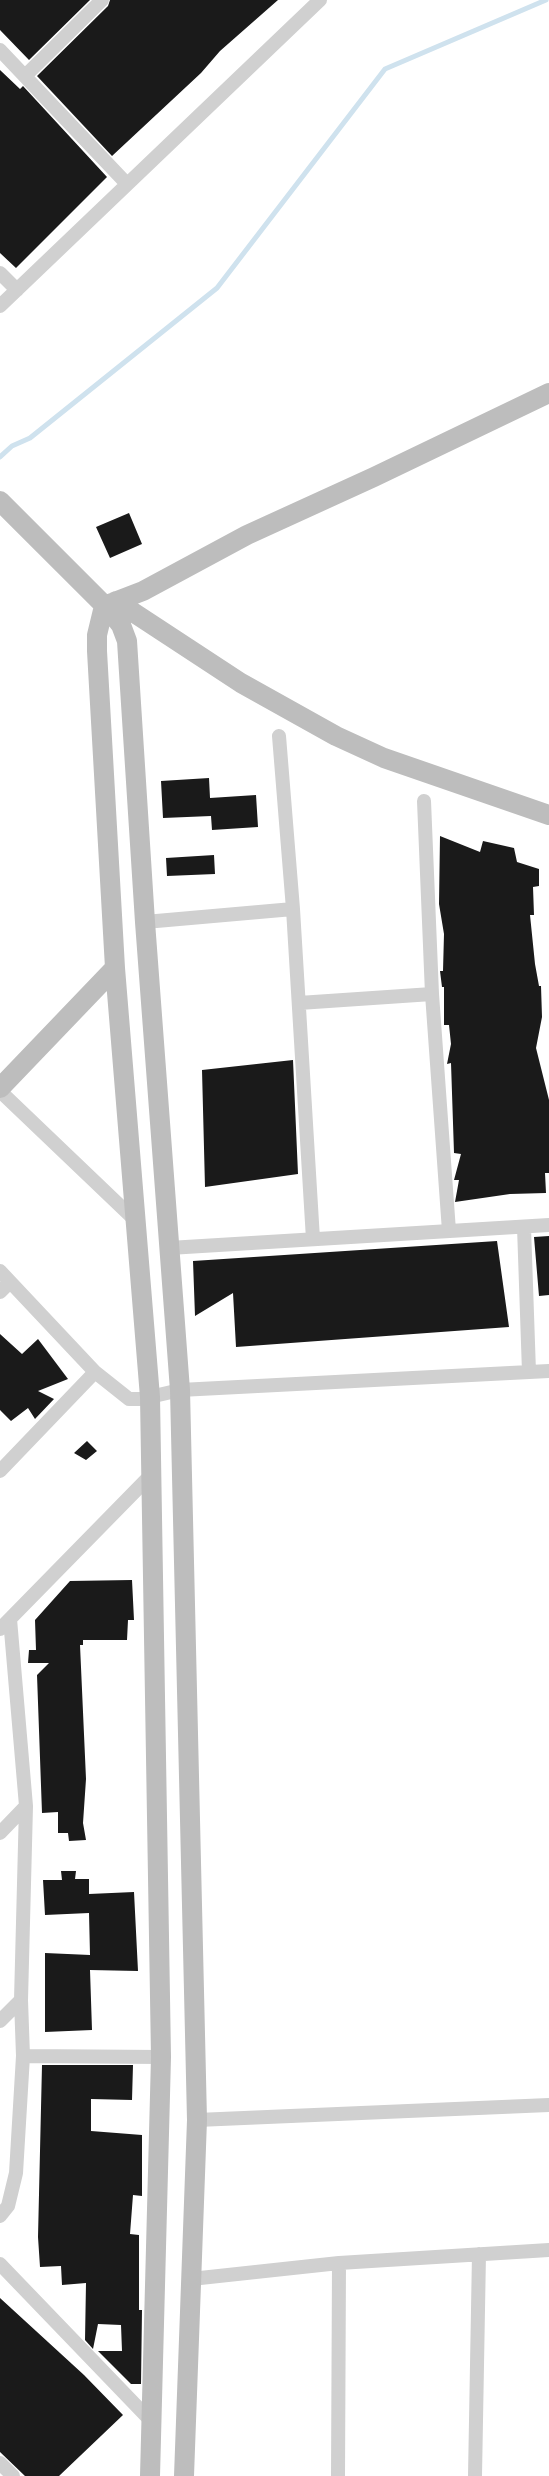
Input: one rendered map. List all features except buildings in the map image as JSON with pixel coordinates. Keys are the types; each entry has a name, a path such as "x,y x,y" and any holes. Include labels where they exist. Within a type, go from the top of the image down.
{"street":[{"path":"25,76 102,0"},
{"path":"0,306 320,0"},
{"path":"0,50 127,184"},
{"path":"0,273 17,290"},
{"path":"150,2476 161,2057 150,1397 116,968 97,636 110,604 143,591 247,535 374,477 549,393"},
{"path":"0,501 110,604 242,683 336,736 384,758 549,815"},
{"path":"110,604 121,625 127,641 145,922 180,1390 197,2120 184,2476"},
{"path":"279,736 293,910 313,1239"},
{"path":"424,801 432,994 449,1231"},
{"path":"145,922 293,910"},
{"path":"116,968 0,1090 136,1221"},
{"path":"299,1003 432,994"},
{"path":"169,1248 549,1226"},
{"path":"524,1227 529,1372"},
{"path":"3,1282 96,1372 124,1397 134,1399 180,1390 549,1371"},
{"path":"0,1471 96,1372"},
{"path":"0,2216 8,2206 16,2173 23,2056 21,2000 26,1806 5,1624 151,1475"},
{"path":"0,1833 26,1806"},
{"path":"0,2021 21,2000"},
{"path":"23,2056 161,2057"},
{"path":"197,2120 549,2105"},
{"path":"190,2279 339,2263 549,2250"},
{"path":"475,2476 479,2254"},
{"path":"338,2476 339,2263"},
{"path":"0,2264 151,2421"},
{"path":"0,2463 13,2476"}],"waterway":[{"path":"0,457 12,446 30,438 217,288 385,69 546,0"}]}
